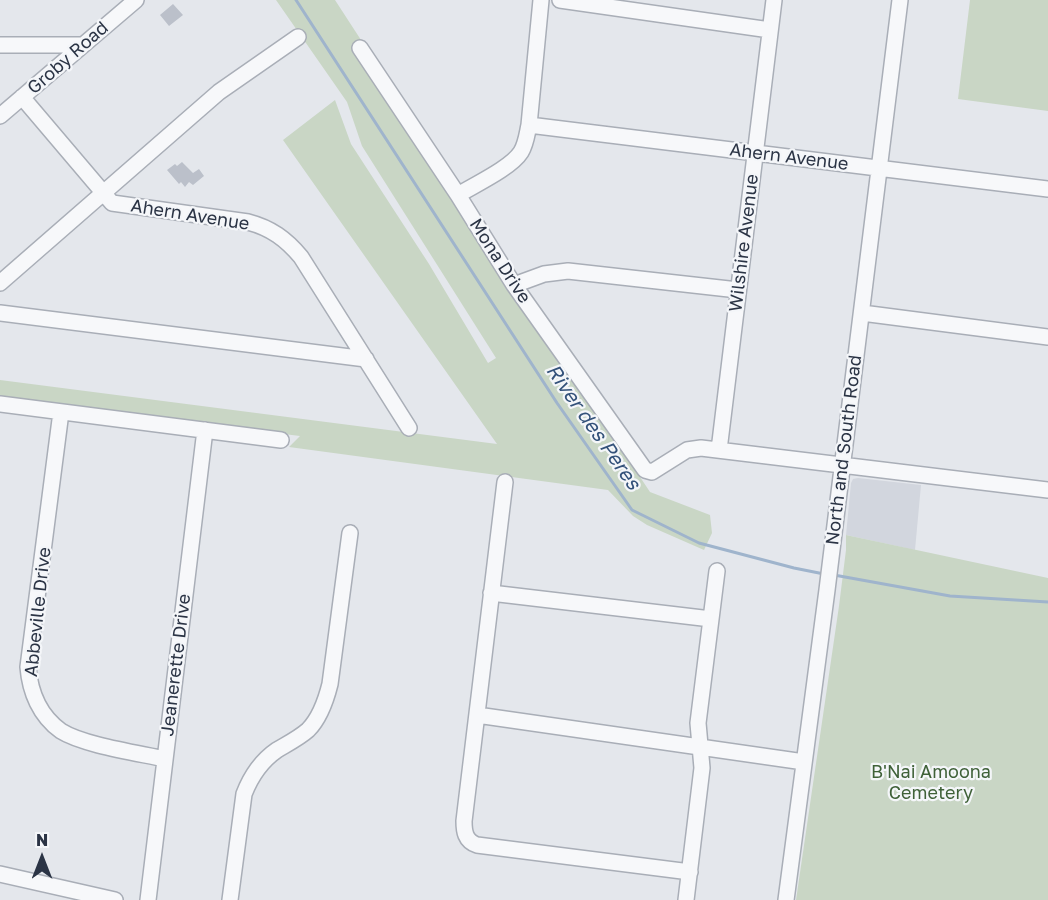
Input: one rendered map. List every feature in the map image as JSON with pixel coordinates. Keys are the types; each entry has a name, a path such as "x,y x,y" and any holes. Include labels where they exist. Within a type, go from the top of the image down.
{"street":[{"name":"Groby Road","path":"0,116 136,0"},
{"path":"458,195 490,177 520,153 529,125 541,0"},
{"path":"560,0 770,30"},
{"name":"Wilshire Avenue","path":"719,450 774,0"},
{"name":"North and South Road","path":"786,900 900,0"},
{"path":"0,284 219,92 298,38"},
{"path":"0,45 83,45"},
{"name":"Mona Drive","path":"360,48 458,195 514,285 645,470 652,472 687,450 701,448 719,450"},
{"name":"Ahern Avenue","path":"22,97 112,203 248,222 263,226 279,235 301,257 409,428"},
{"name":"Ahern Avenue","path":"529,125 1048,189"},
{"path":"514,285 544,274 568,271 738,290"},
{"path":"0,313 366,359"},
{"path":"862,313 1048,337"},
{"path":"0,404 281,440"},
{"name":"Abbeville Drive","path":"62,412 28,667 29,681 38,705 62,731 97,744 165,759"},
{"name":"Jeanerette Drive","path":"148,900 205,430"},
{"path":"719,450 1048,490"},
{"path":"505,482 464,821 466,837 472,844 477,845 690,872"},
{"path":"230,900 244,794 249,783 262,762 309,729 318,717 325,701 330,684 350,533"},
{"path":"686,900 702,768 698,723 717,571"},
{"path":"491,593 711,619"},
{"path":"477,716 804,762"},
{"path":"0,874 54,893 115,900"}],"shaded area":[{"path":"853,479 921,485 915,550 846,535 851,483"}],"green space":[{"path":"276,0 335,0 361,40 354,47 650,492 710,515 712,533 704,550 647,525 633,516 608,490 289,447 300,436 0,399 0,380 497,444 283,140 335,100 351,144 429,264 488,363 496,358 362,146 347,102"},
{"path":"970,0 1048,0 1048,111 958,99"},
{"name":"B'Nai Amoona Cemetery","path":"846,535 1048,578 1048,900 796,900 839,606"}],"building":[{"path":"173,4 183,15 169,26 160,15"},
{"path":"182,162 193,173 199,169 204,176 193,185 189,182 185,187 181,182 179,184 167,170"}],"waterway":[{"name":"River des Peres","path":"296,0 557,403 632,510 699,543 824,574"},
{"name":"River des Peres","path":"834,575 950,596 1048,602"}]}
